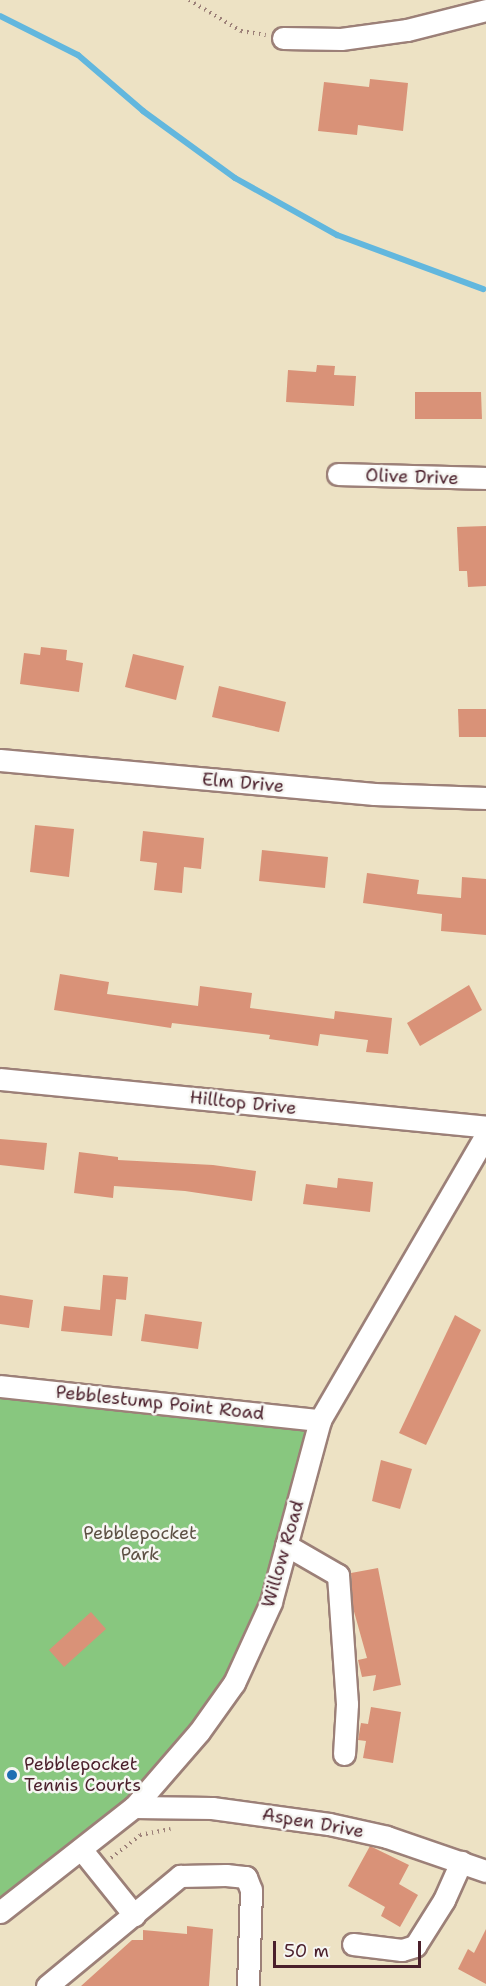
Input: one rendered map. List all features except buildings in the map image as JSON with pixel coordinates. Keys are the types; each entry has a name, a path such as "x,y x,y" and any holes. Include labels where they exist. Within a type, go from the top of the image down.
{"street":[{"path":"283,38 363,36 407,30 486,10"},
{"name":"Olive Drive","path":"338,474 486,478"},
{"name":"Elm Drive","path":"0,760 374,794 486,798"},
{"name":"Hilltop Drive","path":"0,1079 486,1127"},
{"name":"Willow Road","path":"0,1912 134,1807 234,1683 261,1630 320,1420 486,1136"},
{"name":"Pebblestump Point Road","path":"0,1386 320,1420"},
{"path":"286,1545 338,1575 347,1704 344,1754"},
{"name":"Aspen Drive","path":"134,1807 182,1807 329,1824 387,1837 486,1870"},
{"path":"81,1849 134,1915"},
{"path":"353,1944 402,1950 415,1946 444,1900 461,1862"},
{"path":"47,1986 180,1876 246,1877 251,1890 252,1937 248,1986"}],"path":[{"path":"189,0 241,31 283,38"},
{"path":"98,1870 140,1835 176,1828 182,1807"}],"green space":[{"name":"Pebblepocket Park","path":"0,1386 320,1420 254,1645 134,1807 0,1905"}],"waterway":[{"path":"0,16 78,55 143,111 235,178 337,235 483,289"}],"place":[{"name":"Pebblepocket Tennis Courts","path":"12,1775"}]}
